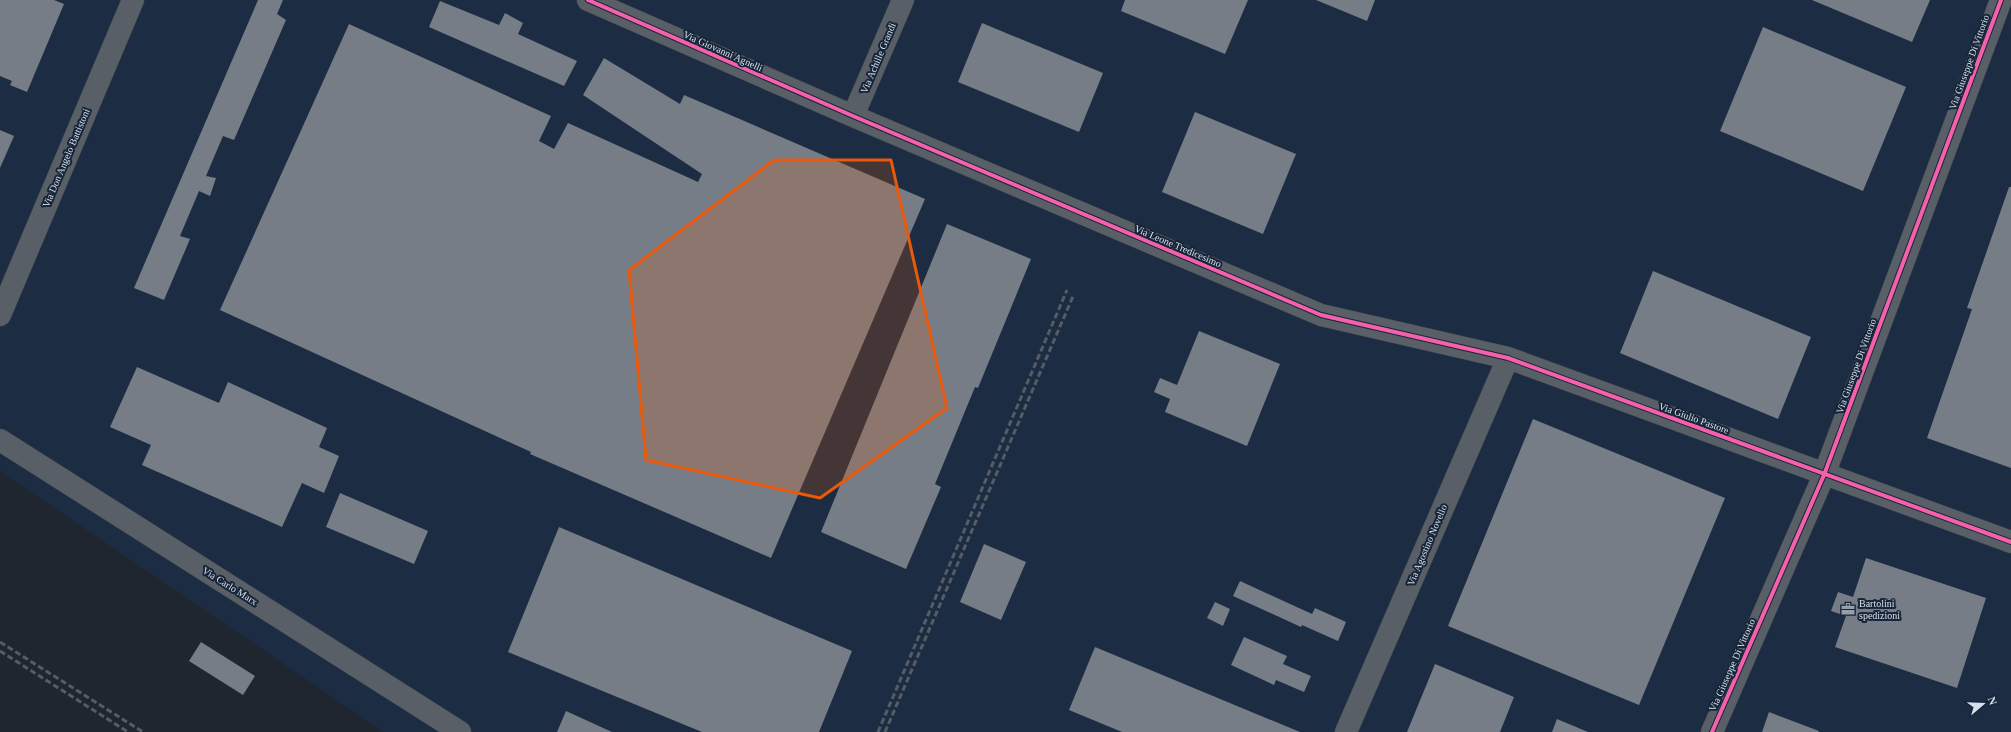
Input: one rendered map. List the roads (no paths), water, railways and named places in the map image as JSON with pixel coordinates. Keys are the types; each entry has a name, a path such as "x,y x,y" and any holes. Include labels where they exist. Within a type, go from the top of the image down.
{"street":[{"name":"Via Don Angelo Battistoni","path":"0,315 133,0"},
{"name":"Via Giovanni Agnelli","path":"588,0 853,116"},
{"name":"Via Achille Grandi","path":"853,116 903,0"},
{"name":"Via Giuseppe Di Vittorio","path":"1712,732 1824,475 2001,0"},
{"name":"Via Leone Tredicesimo","path":"853,116 1321,315 1508,358"},
{"name":"Via Giulio Pastore","path":"1508,358 1824,475 2011,542"},
{"name":"Via Agostino Novello","path":"1346,732 1508,358"},
{"name":"Via Carlo Marx","path":"0,440 460,732"}],"railway":[{"path":"878,732 1067,290"},
{"path":"885,732 1074,294"},
{"path":"0,642 143,732"},
{"path":"0,651 128,732"}],"place":[{"name":"Bartolini spedizioni","path":"1848,609"}]}
